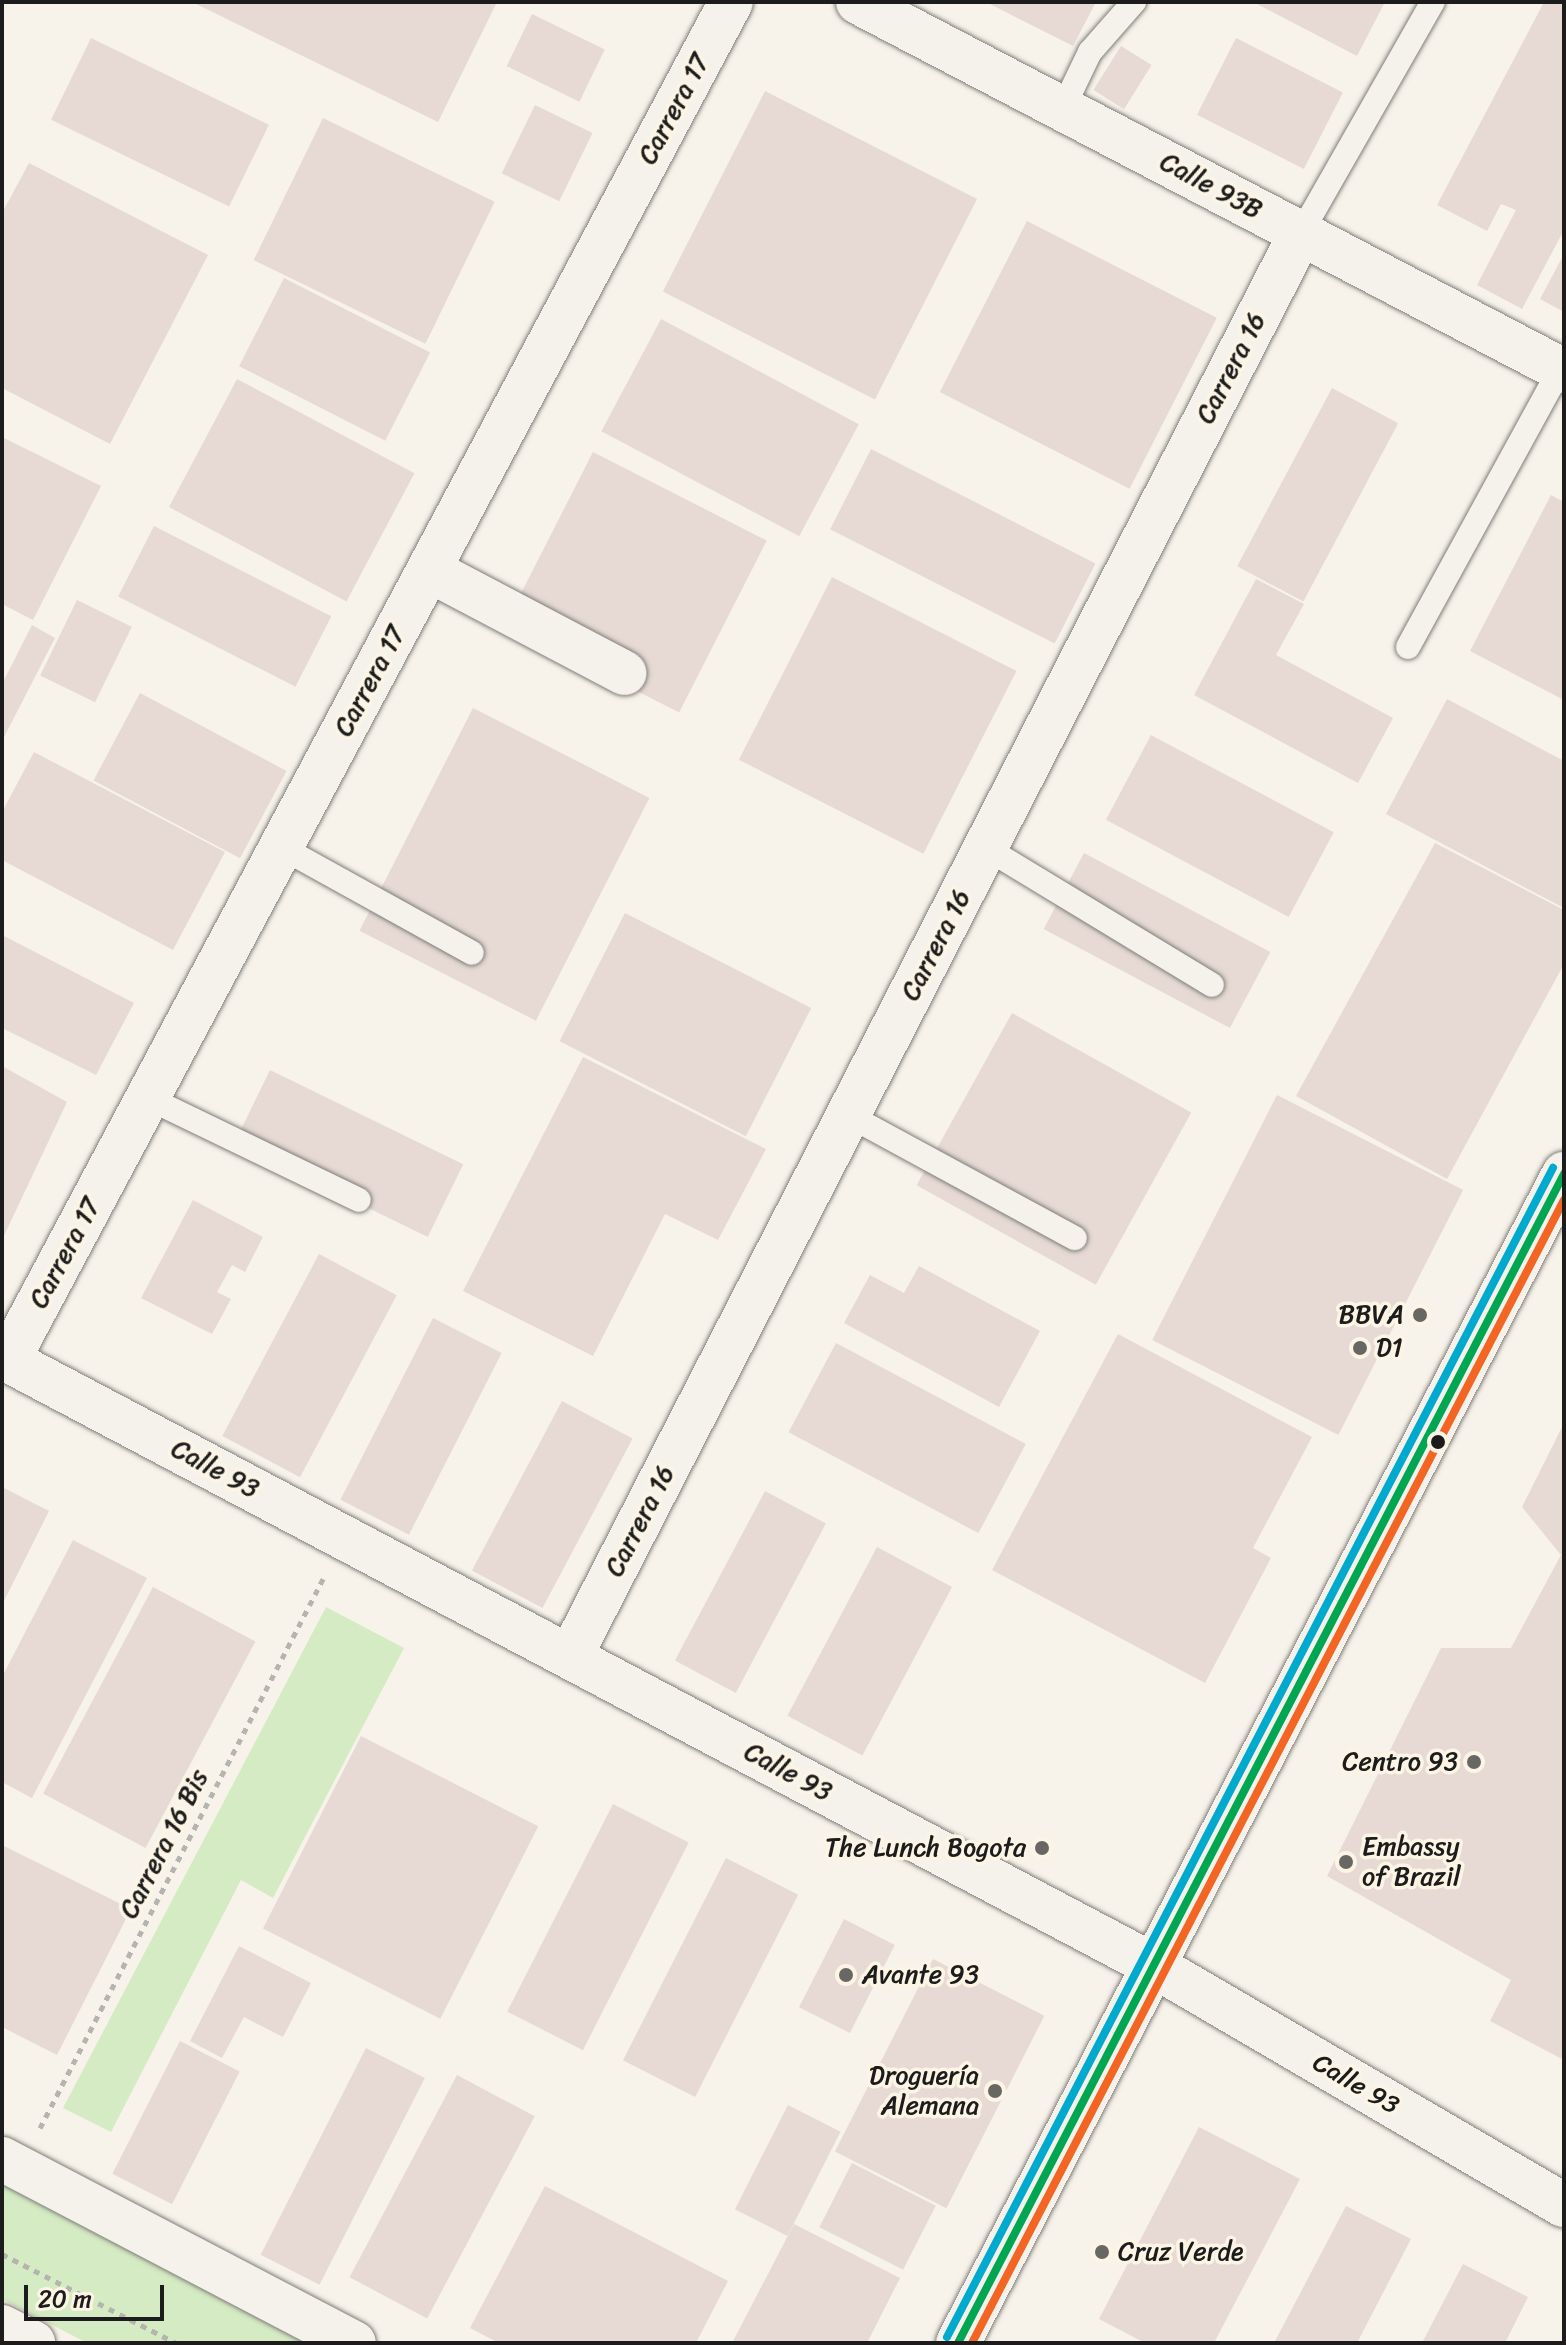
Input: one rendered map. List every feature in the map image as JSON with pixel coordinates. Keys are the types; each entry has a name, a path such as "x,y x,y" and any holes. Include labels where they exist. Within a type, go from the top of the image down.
{"street":[{"name":"Carrera 17","path":"5,1359 148,1098 731,2"},
{"name":"Calle 93B","path":"858,2 1562,370"},
{"name":"Carrera 16","path":"570,1657 1301,233"},
{"path":"429,570 624,673"},
{"path":"958,2343 1151,1964 1564,1174"},
{"name":"Calle 93","path":"5,1359 1151,1964 1564,2205"},
{"path":"11,2164 354,2343"},
{"path":"2,2327 33,2343"}],"lane":[{"path":"1063,108 1090,52 1134,2"},
{"path":"1301,233 1433,2"},
{"path":"1408,647 1562,370"},
{"path":"281,847 472,953"},
{"path":"986,848 1212,985"},
{"path":"148,1098 359,1200"},
{"path":"848,1115 1075,1238"}],"path":[{"name":"Carrera 16 Bis","path":"11,2164 343,1537"},
{"path":"2,2254 176,2343"}],"green space":[{"path":"326,1607 404,1648 273,1898 241,1880 111,2132 63,2108"},
{"path":"2,2181 315,2343 87,2343 2,2299"}],"building":[{"path":"192,2 497,2 438,122"},
{"path":"986,2 1096,2 1073,46"},
{"path":"1253,2 1385,2 1357,56"},
{"path":"1544,2 1564,2 1564,230 1522,309 1477,285 1516,210 1501,204 1487,231 1437,205"},
{"path":"532,14 605,50 579,102 507,66"},
{"path":"91,38 269,125 229,207 51,120"},
{"path":"1236,38 1343,92 1304,169 1197,115"},
{"path":"1121,46 1152,65 1124,109 1093,90"},
{"path":"765,91 977,199 875,400 663,291"},
{"path":"535,105 593,133 559,201 502,173"},
{"path":"323,118 495,202 425,344 254,260"},
{"path":"29,163 208,255 110,444 2,388 2,213"},
{"path":"1027,221 1217,318 1130,489 940,392"},
{"path":"1564,254 1564,312 1540,299"},
{"path":"284,278 430,352 385,441 239,366"},
{"path":"661,319 859,424 799,536 601,431"},
{"path":"237,379 414,473 346,601 169,507"},
{"path":"1332,388 1398,423 1303,602 1237,566"},
{"path":"2,437 101,486 33,620 2,604"},
{"path":"871,449 1096,563 1055,644 830,529"},
{"path":"593,452 767,541 679,712 505,624"},
{"path":"1551,495 1564,502 1564,700 1470,651"},
{"path":"154,526 331,616 295,687 118,596"},
{"path":"832,577 1016,671 923,854 739,760"},
{"path":"1256,579 1304,604 1276,655 1393,718 1358,783 1194,695"},
{"path":"77,600 132,627 95,702 40,675"},
{"path":"32,625 55,638 2,741 2,684"},
{"path":"140,693 287,771 240,858 94,780"},
{"path":"1447,699 1564,761 1564,908 1386,814"},
{"path":"473,708 649,798 536,1021 360,931"},
{"path":"1151,735 1334,832 1289,917 1106,820"},
{"path":"34,752 225,852 173,950 2,860 2,812"},
{"path":"1435,843 1564,910 1564,964 1447,1179 1296,1096"},
{"path":"1084,853 1270,952 1230,1028 1044,929"},
{"path":"625,913 811,1008 746,1136 560,1041"},
{"path":"2,935 134,1003 96,1075 2,1028"},
{"path":"1012,1013 1191,1112 1096,1285 916,1185"},
{"path":"583,1057 766,1149 718,1240 665,1214 593,1356 463,1291"},
{"path":"2,1066 67,1102 2,1240"},
{"path":"270,1070 463,1164 428,1237 234,1143"},
{"path":"1277,1095 1463,1190 1338,1435 1152,1340"},
{"path":"193,1200 263,1237 245,1272 232,1265 217,1292 231,1299 212,1334 141,1298"},
{"path":"319,1254 397,1295 300,1477 222,1436"},
{"path":"919,1266 1040,1331 999,1407 844,1323 870,1275 904,1293"},
{"path":"433,1318 502,1353 409,1535 340,1500"},
{"path":"1118,1334 1312,1437 1253,1548 1271,1558 1205,1683 992,1570"},
{"path":"836,1343 1026,1444 978,1533 789,1432"},
{"path":"562,1401 633,1439 542,1608 472,1571"},
{"name":"Centro 93","path":"1564,1423 1564,2060 1490,2021 1511,1980 1327,1876 1441,1648 1511,1648 1561,1555 1522,1507"},
{"path":"2,1487 49,1511 2,1605"},
{"path":"765,1491 826,1523 736,1693 675,1661"},
{"path":"73,1540 147,1578 32,1798 2,1782 2,1677"},
{"path":"877,1547 952,1587 862,1756 787,1716"},
{"path":"153,1587 255,1641 146,1848 43,1794"},
{"path":"361,1736 538,1826 440,2019 263,1928"},
{"path":"613,1804 689,1843 583,2050 507,2012"},
{"path":"2,1845 131,1909 57,2055 2,2027"},
{"path":"726,1858 798,1895 695,2097 623,2060"},
{"name":"Avante 93","path":"844,1919 895,1945 850,2033 799,2007"},
{"path":"239,1946 311,1983 283,2037 244,2017 222,2058 190,2041"},
{"path":"933,1959 1044,2016 946,2208 835,2151"},
{"path":"180,2041 240,2071 172,2204 112,2174"},
{"path":"366,2048 425,2078 319,2285 261,2255"},
{"path":"457,2075 535,2116 427,2319 349,2277"},
{"path":"788,2105 841,2132 787,2236 735,2209"},
{"path":"1199,2127 1300,2179 1214,2343 1145,2343 1099,2319"},
{"path":"852,2163 936,2206 903,2270 819,2227"},
{"path":"545,2186 728,2281 696,2343 499,2343 470,2328"},
{"path":"1346,2206 1411,2239 1357,2343 1274,2343"},
{"path":"794,2224 900,2278 867,2343 732,2343"},
{"path":"1463,2264 1528,2297 1505,2343 1422,2343"}],"transit line":[{"path":"947,2337 1553,1168"},
{"path":"958,2343 1564,1174"},
{"path":"972,2343 1564,1200"}],"place":[{"name":"BBVA","path":"1420,1315"},
{"name":"D1","path":"1360,1348"},
{"name":"Centro 93","path":"1474,1762"},
{"name":"The Lunch Bogota","path":"1042,1848"},
{"name":"Embassy of Brazil","path":"1346,1862"},
{"name":"Avante 93","path":"846,1975"},
{"name":"Droguería Alemana","path":"995,2091"},
{"name":"Cruz Verde","path":"1102,2252"}]}
